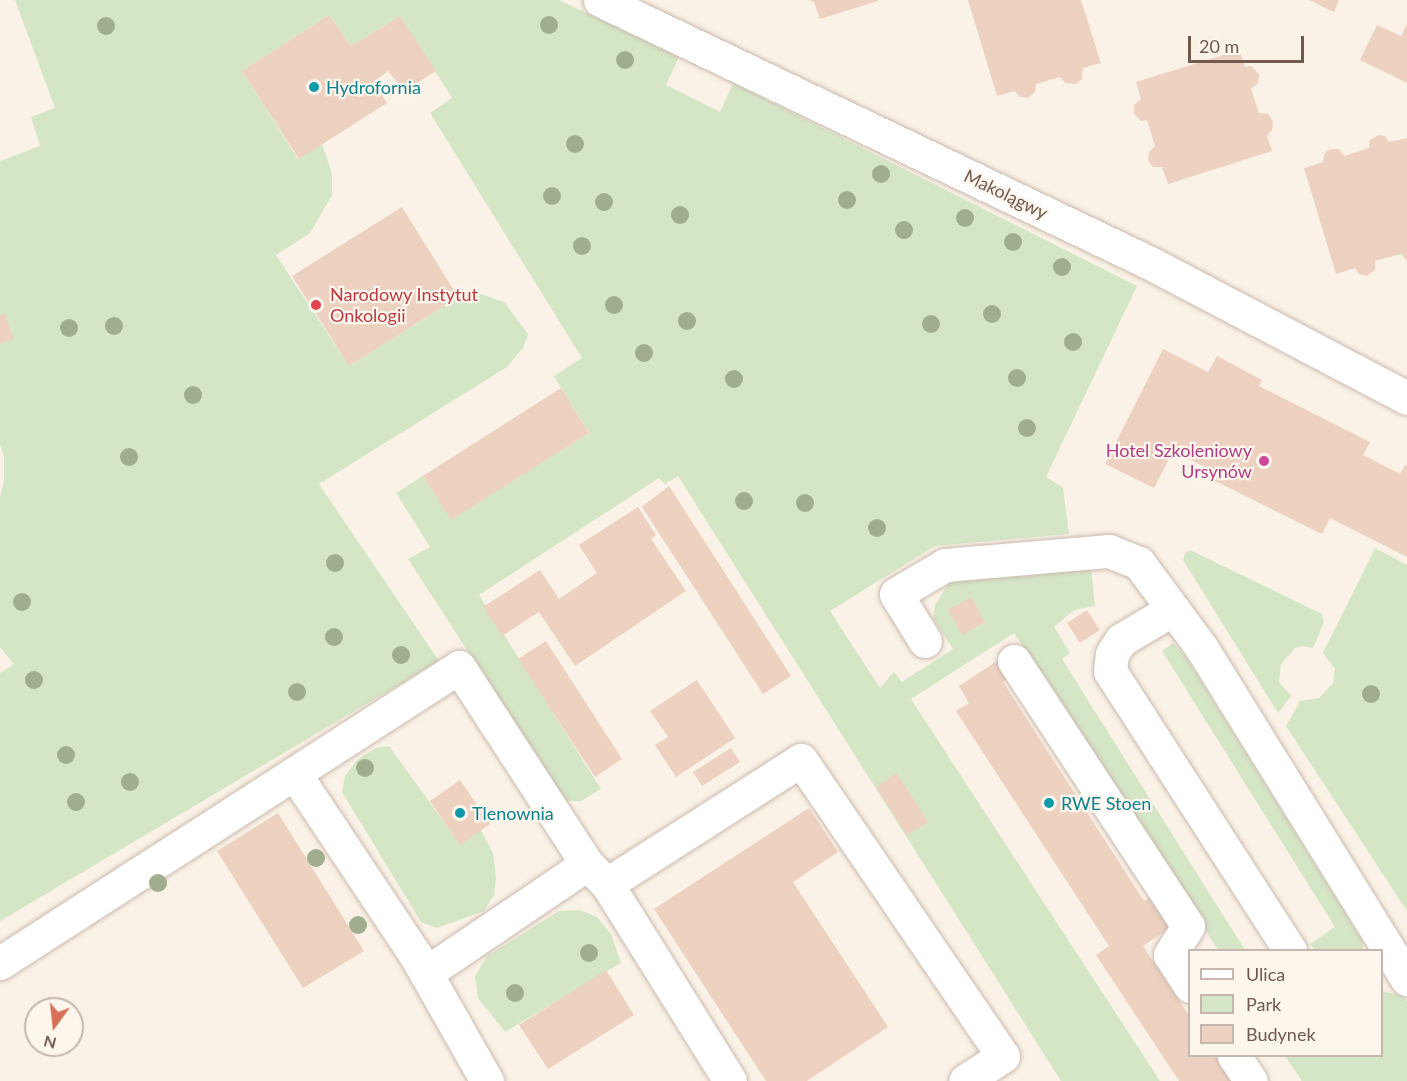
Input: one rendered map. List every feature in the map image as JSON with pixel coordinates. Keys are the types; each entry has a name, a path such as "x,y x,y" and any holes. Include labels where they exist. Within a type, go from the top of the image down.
{"street":[{"name":"Makolągwy","path":"600,0 1152,264 1407,398"},
{"path":"925,641 896,594 945,565 1109,551 1139,563 1201,646 1382,949"},
{"path":"1173,609 1121,640 1112,654 1110,671 1289,949"},
{"path":"1014,661 1188,926 1170,955 1188,983"},
{"path":"0,963 459,667 597,874 730,1081"},
{"path":"426,973 801,760 1003,1056 965,1081"},
{"path":"295,774 426,973 487,1081"},
{"path":"1383,950 1395,970"},
{"path":"1235,1057 1251,1081"}],"green space":[{"path":"15,0 559,0 679,57 666,85 720,112 733,83 1137,286 1046,477 1063,488 1069,534 935,546 830,611 880,688 894,672 902,682 953,649 933,618 935,605 950,581 1091,568 1095,606 1074,610 1054,627 1070,653 1062,659 1244,949 1217,949 1014,633 911,699 1160,1081 1061,1081 678,476 665,484 659,478 479,595 601,789 581,801 565,801 408,559 430,547 396,493 423,476 451,519 589,433 554,376 582,358 430,113 452,98 400,16 351,46 329,15 242,71 298,159 322,144 332,174 332,195 310,233 276,255 349,366 458,297 481,294 504,302 528,334 523,348 507,367 319,484 439,661 0,921 0,673 14,664 0,647 0,497 4,481 4,457 0,445 0,161 40,146 31,117 55,108"},
{"path":"1375,548 1407,565 1407,911 1286,726 1300,701 1319,698 1333,683 1335,669 1323,653"},
{"path":"1190,550 1322,614 1324,622 1313,648 1303,646 1295,648 1281,664 1279,682 1291,696 1278,713 1183,560 1185,553"},
{"path":"1173,643 1186,657 1363,942 1363,949 1314,949 1310,944 1335,927 1162,651"},
{"path":"389,746 460,844 481,830 493,853 496,878 494,895 484,911 437,928 421,922 342,792 345,776 357,760 376,748"},
{"path":"580,910 597,917 611,934 621,963 505,1032 478,998 475,976 487,956 559,911"},
{"path":"1383,991 1403,996 1407,1002 1407,1081 1302,1081 1286,1057 1383,1057"}],"building":[{"path":"808,0 878,1 820,19 814,2"},
{"path":"968,0 1081,0 1101,63 1083,68 1082,79 1076,84 1065,83 1060,77 1036,84 1035,92 1028,98 1020,97 1015,91 997,96"},
{"path":"1309,0 1339,0 1334,12"},
{"name":"Hydrofornia","path":"329,15 351,46 400,16 436,71 404,91 388,71 373,82 387,103 299,159 242,71"},
{"path":"1407,24 1407,83 1360,60 1377,25 1401,36"},
{"path":"1239,50 1245,67 1251,66 1259,74 1258,83 1251,89 1259,113 1268,114 1273,121 1272,130 1267,136 1272,151 1168,184 1162,167 1153,167 1148,160 1149,152 1155,146 1147,120 1141,121 1134,114 1134,105 1141,99 1136,82"},
{"path":"1379,135 1385,136 1389,142 1407,138 1407,261 1401,254 1375,261 1375,270 1367,276 1359,274 1355,268 1336,274 1304,168 1323,162 1324,154 1330,149 1339,149 1344,156 1369,148 1370,140"},
{"path":"402,207 458,297 349,366 292,276"},
{"path":"5,314 14,339 0,344 0,316"},
{"path":"1163,349 1208,372 1217,356 1262,380 1259,386 1370,442 1363,455 1400,474 1405,465 1407,466 1407,557 1330,518 1322,534 1209,478 1213,471 1173,451 1154,488 1105,464"},
{"path":"561,388 589,433 451,520 423,476"},
{"path":"669,486 791,676 763,694 642,507"},
{"path":"638,507 656,535 651,539 686,591 575,666 539,612 502,636 483,607 540,570 559,599 597,573 579,545"},
{"path":"971,597 985,622 962,635 948,610"},
{"path":"1087,610 1100,630 1080,643 1067,623"},
{"path":"546,641 622,759 595,777 518,659"},
{"name":"RWE Stoen","path":"997,661 1008,678 1003,682 1144,901 1153,895 1173,926 1143,946 1188,1014 1188,1057 1216,1057 1232,1081 1179,1081 1096,955 1109,946 956,711 969,703 959,686"},
{"path":"697,680 735,738 676,777 655,745 668,737 650,711"},
{"path":"731,748 740,762 702,786 693,772"},
{"path":"897,773 928,822 907,835 876,787"},
{"name":"Tlenownia","path":"460,780 490,824 460,845 430,801"},
{"path":"809,808 838,852 793,882 888,1027 807,1081 766,1081 654,909"},
{"path":"278,813 364,951 303,988 217,851"},
{"path":"606,970 634,1015 548,1069 519,1025"}],"place":[{"name":"Hydrofornia","path":"314,87"},
{"name":"Narodowy Instytut Onkologii","path":"316,305"},
{"name":"Hotel Szkoleniowy Ursynów","path":"1264,461"},
{"name":"RWE Stoen","path":"1049,803"},
{"name":"Tlenownia","path":"460,813"}]}
